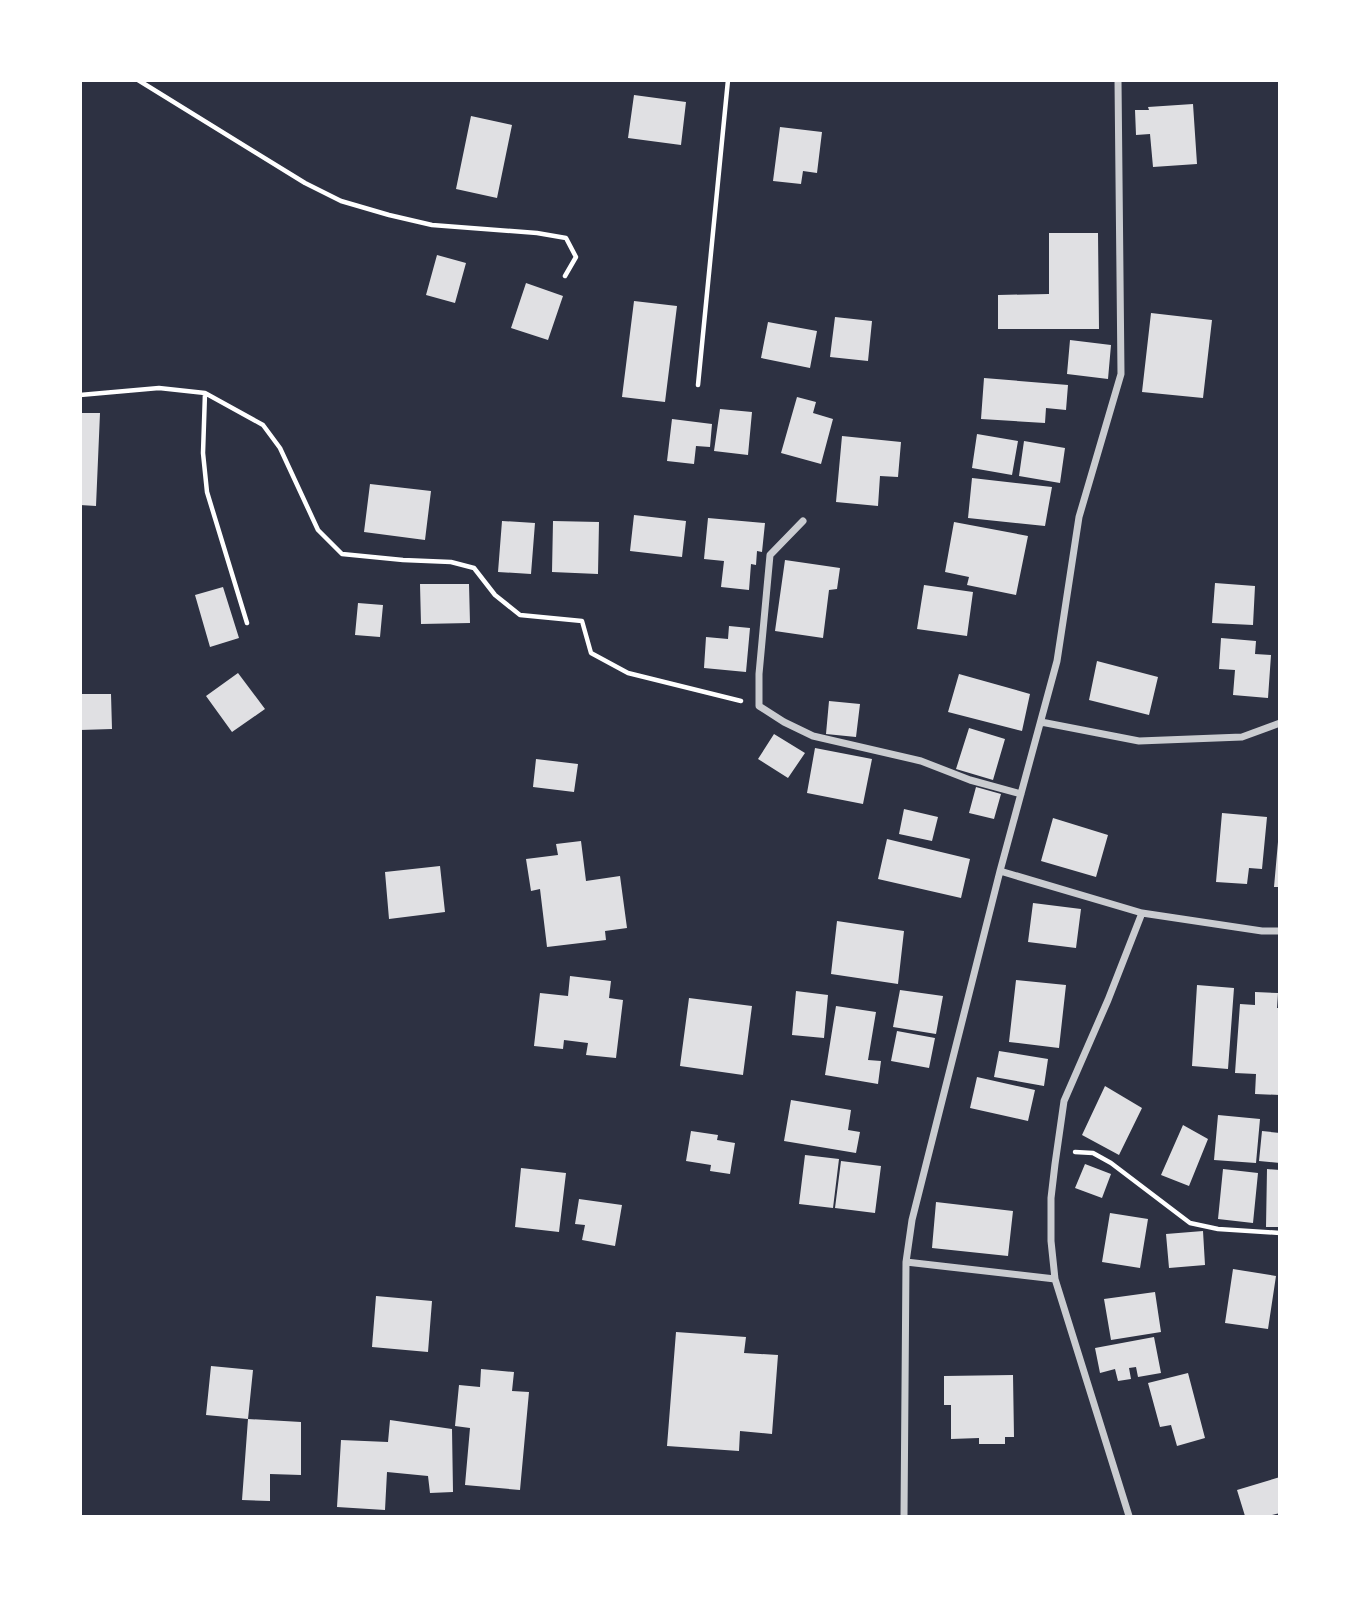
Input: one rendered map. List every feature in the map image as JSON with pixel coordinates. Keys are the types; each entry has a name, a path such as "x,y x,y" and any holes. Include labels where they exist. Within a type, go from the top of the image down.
{"street":[{"path":"904,1517 906,1262 912,1220 1000,871 1057,661 1079,517 1121,374 1118,80"},
{"path":"803,521 770,555 759,674 759,706 813,736 921,761 970,780 1021,794"},
{"path":"1041,722 1139,741 1242,737 1279,723"},
{"path":"1000,871 1142,913 1262,931 1279,931"},
{"path":"1129,1517 1055,1279 1051,1241 1051,1198 1064,1101 1142,913"},
{"path":"906,1262 1055,1279"}],"path":[{"path":"138,80 305,183 341,201 432,225 537,233 566,238 576,257 565,276"},
{"path":"698,385 728,80"},
{"path":"80,395 159,388 205,393 262,425 280,448 318,530 342,554 451,562 474,568 495,595 520,615 582,621 591,653 628,673 759,706"},
{"path":"205,393 203,453 207,492 247,623"},
{"path":"1054,1172 1074,1152 1093,1153 1111,1163 1190,1223 1218,1229 1279,1233"}],"building":[{"path":"634,95 686,102 681,145 628,138"},
{"path":"1193,104 1197,164 1153,167 1150,134 1136,135 1135,110"},
{"path":"471,116 512,125 497,198 456,189"},
{"path":"780,127 822,132 817,173 803,171 801,184 773,181"},
{"path":"1049,233 1098,233 1099,329 998,329 998,295 1049,294"},
{"path":"437,255 466,263 455,303 426,295"},
{"path":"526,283 563,296 548,340 511,328"},
{"path":"634,301 677,306 665,402 622,397"},
{"path":"1151,313 1212,320 1203,398 1142,392"},
{"path":"835,317 872,321 868,361 830,357"},
{"path":"768,322 817,331 810,368 761,358"},
{"path":"1070,340 1111,345 1108,379 1067,374"},
{"path":"984,378 1068,385 1066,410 1046,408 1045,423 981,419"},
{"path":"797,397 816,402 813,413 833,419 821,464 781,453"},
{"path":"720,409 752,412 748,455 714,451"},
{"path":"80,413 100,413 96,506 80,505"},
{"path":"672,419 712,424 710,447 696,446 694,464 667,461"},
{"path":"977,434 1018,441 1012,475 972,468"},
{"path":"842,436 901,442 898,477 880,476 878,506 836,502"},
{"path":"1024,441 1065,448 1060,483 1019,476"},
{"path":"972,478 1052,487 1045,526 968,518"},
{"path":"370,484 431,491 425,540 364,532"},
{"path":"634,515 686,521 682,557 630,551"},
{"path":"708,518 765,523 762,552 757,551 756,565 751,564 749,590 721,587 724,561 704,559"},
{"path":"502,521 535,523 531,574 498,572"},
{"path":"553,521 599,522 598,574 552,572"},
{"path":"954,522 1028,536 1016,595 967,585 969,577 945,572"},
{"path":"785,560 840,568 837,589 829,590 823,638 775,631"},
{"path":"1215,583 1255,586 1253,625 1212,623"},
{"path":"420,584 469,584 470,623 421,624"},
{"path":"924,585 973,592 967,636 917,629"},
{"path":"223,587 239,638 210,647 195,595"},
{"path":"358,603 383,605 380,637 355,635"},
{"path":"729,626 750,628 746,672 704,668 706,637 728,639"},
{"path":"1221,638 1256,641 1255,654 1271,655 1268,698 1233,695 1235,670 1219,669"},
{"path":"1097,661 1158,677 1149,715 1089,700"},
{"path":"238,673 265,709 232,732 206,696"},
{"path":"959,674 1030,694 1022,731 948,712"},
{"path":"80,694 111,694 112,729 80,730"},
{"path":"829,701 860,704 856,737 826,734"},
{"path":"969,728 1005,739 993,780 956,769"},
{"path":"774,734 805,753 788,778 758,759"},
{"path":"815,748 872,759 863,804 807,793"},
{"path":"536,759 578,764 574,792 533,787"},
{"path":"976,787 1001,794 994,819 969,813"},
{"path":"904,809 938,817 932,841 899,834"},
{"path":"1222,813 1267,817 1262,869 1249,868 1247,884 1216,882"},
{"path":"1053,818 1108,835 1096,877 1041,861"},
{"path":"887,839 970,859 961,898 878,879"},
{"path":"581,841 586,881 620,876 627,928 605,931 606,940 547,947 540,889 531,891 526,859 558,855 556,844"},
{"path":"1278,842 1280,887 1274,887"},
{"path":"440,866 445,912 389,919 385,872"},
{"path":"1033,903 1081,909 1076,948 1028,942"},
{"path":"837,921 904,931 898,984 831,974"},
{"path":"570,976 611,981 609,998 623,1000 616,1058 586,1055 588,1043 564,1040 563,1049 534,1046 540,993 568,996"},
{"path":"1016,980 1066,985 1059,1048 1009,1042"},
{"path":"1197,985 1234,988 1228,1069 1192,1066"},
{"path":"900,990 943,996 936,1034 893,1027"},
{"path":"796,991 828,995 824,1038 792,1035"},
{"path":"1255,992 1278,993 1280,1095 1255,1094 1256,1074 1235,1073 1240,1004 1255,1005"},
{"path":"689,998 752,1006 743,1075 680,1066"},
{"path":"836,1006 876,1012 868,1060 881,1061 878,1084 825,1075"},
{"path":"897,1031 935,1038 929,1068 891,1061"},
{"path":"999,1051 1048,1059 1044,1086 994,1077"},
{"path":"977,1077 1035,1090 1028,1121 970,1108"},
{"path":"1105,1086 1142,1108 1119,1155 1082,1135"},
{"path":"791,1100 851,1110 848,1130 860,1132 856,1153 784,1141"},
{"path":"1218,1115 1260,1119 1256,1163 1214,1160"},
{"path":"1183,1125 1208,1139 1189,1186 1161,1175"},
{"path":"691,1131 718,1135 717,1140 735,1143 730,1174 710,1171 711,1165 686,1161"},
{"path":"1262,1131 1280,1133 1280,1163 1259,1161"},
{"path":"805,1155 839,1159 833,1208 799,1204"},
{"path":"841,1161 881,1166 875,1213 835,1208"},
{"path":"1085,1164 1111,1174 1102,1198 1075,1188"},
{"path":"521,1168 566,1173 559,1232 515,1227"},
{"path":"1223,1169 1258,1173 1253,1223 1218,1219"},
{"path":"1267,1169 1280,1170 1280,1227 1266,1227"},
{"path":"579,1199 622,1205 615,1246 582,1240 585,1225 575,1224"},
{"path":"936,1202 1013,1211 1008,1256 932,1248"},
{"path":"1110,1213 1148,1219 1140,1268 1102,1262"},
{"path":"1203,1231 1205,1265 1169,1268 1166,1234"},
{"path":"1233,1269 1276,1276 1268,1329 1225,1323"},
{"path":"1155,1292 1161,1332 1111,1340 1104,1299"},
{"path":"376,1296 432,1301 428,1352 372,1347"},
{"path":"676,1332 746,1337 744,1353 778,1355 772,1434 740,1431 739,1451 667,1446"},
{"path":"1154,1337 1161,1373 1138,1377 1136,1367 1129,1368 1131,1379 1118,1381 1115,1369 1100,1373 1095,1348"},
{"path":"211,1366 253,1370 248,1419 206,1415"},
{"path":"481,1369 514,1372 512,1391 529,1392 520,1490 465,1485 470,1428 455,1426 459,1385 480,1387"},
{"path":"1188,1373 1205,1438 1177,1446 1171,1425 1160,1427 1148,1383"},
{"path":"1013,1375 1014,1437 1005,1437 1005,1444 979,1444 979,1438 951,1439 951,1405 944,1405 944,1376"},
{"path":"248,1419 301,1422 301,1475 270,1474 270,1501 242,1500"},
{"path":"390,1420 452,1429 453,1492 430,1493 428,1476 387,1472 385,1510 337,1507 341,1440 388,1442"},
{"path":"1280,1477 1280,1513 1245,1516 1237,1490"}]}
